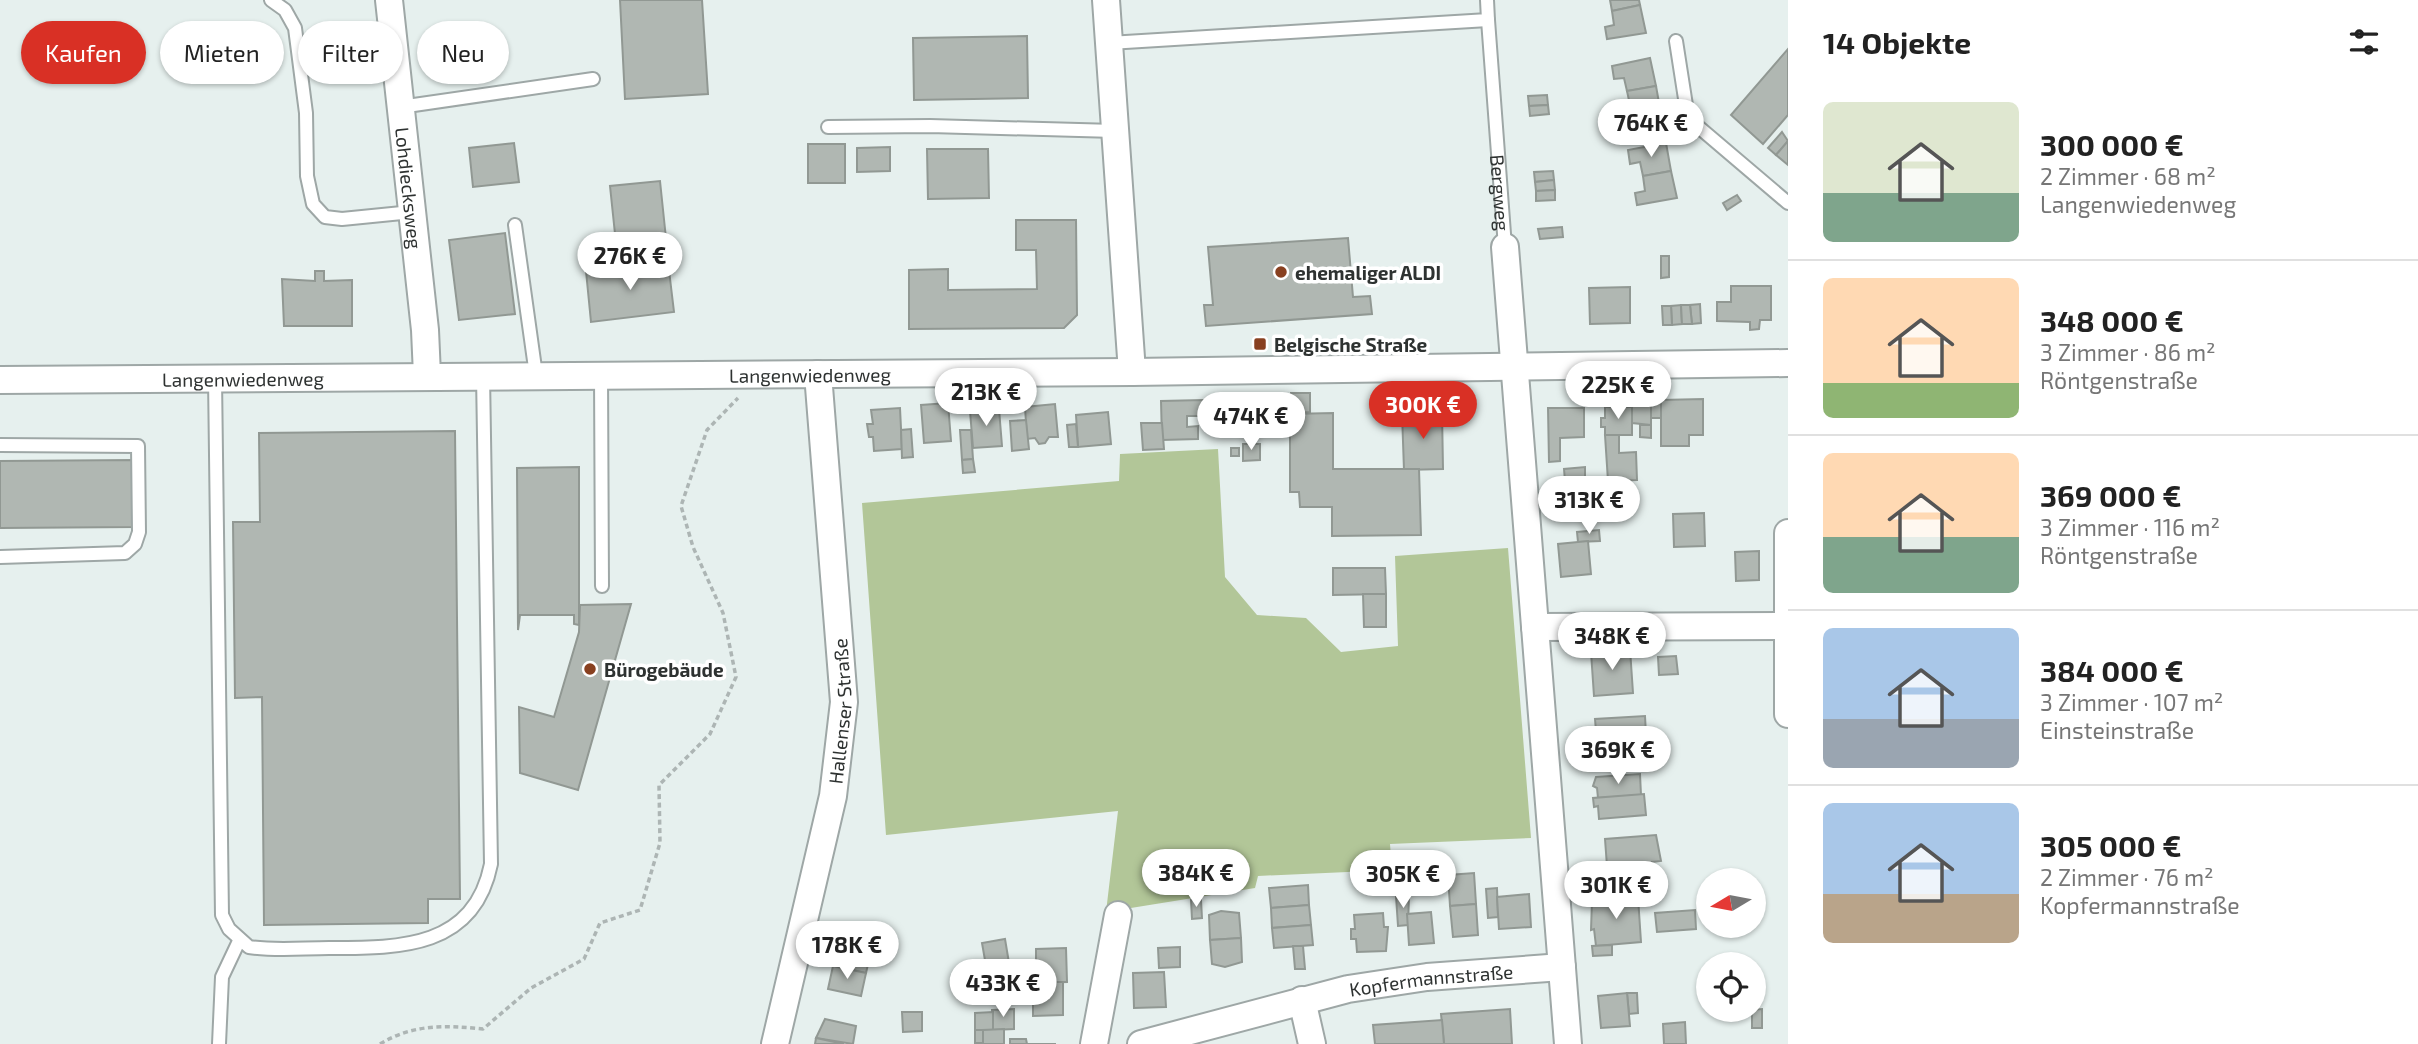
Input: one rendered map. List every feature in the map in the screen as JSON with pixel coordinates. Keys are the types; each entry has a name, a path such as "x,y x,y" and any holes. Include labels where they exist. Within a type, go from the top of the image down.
{"street":[{"name":"Lohdiecksweg","path":"389,0 427,375"},
{"path":"1106,0 1132,372"},
{"name":"Bergweg","path":"1505,247 1568,1044"},
{"name":"Langenwiedenweg","path":"0,380 1132,372 1788,363"},
{"name":"Hallenser Straße","path":"775,1044 833,796 844,702 818,374"},
{"path":"1788,533 1788,714"},
{"path":"1535,627 1786,626"},
{"path":"1094,1044 1118,915"},
{"name":"Kopfermannstraße","path":"1141,1044 1348,989 1427,977 1562,967"},
{"path":"1302,1000 1312,1044"}],"lane":[{"path":"271,0 285,10 295,28 306,113 307,176 313,204 325,217 342,219 412,212"},
{"path":"1109,43 1488,20 1487,0"},
{"name":"Bergweg","path":"1488,20 1505,247"},
{"path":"1676,41 1688,118 1788,203"},
{"path":"400,107 593,79"},
{"path":"828,127 930,125 1115,131"},
{"path":"515,225 536,375"},
{"path":"601,374 602,586"},
{"path":"215,377 220,904 229,929 239,941 260,949 406,946 450,927 483,893 491,864 483,375"},
{"path":"0,445 138,446 139,532 135,544 125,553 0,557"},
{"path":"219,1044 222,977 239,941"}],"path":[{"path":"380,1044 402,1030 454,1026 482,1029 531,988 584,959 600,923 639,910 660,843 659,785 709,734 736,677 723,613 693,547 681,506 707,429 762,374"}],"green space":[{"path":"1218,449 1225,577 1257,615 1306,618 1341,652 1398,646 1395,556 1508,548 1531,838 1390,844 1392,870 1258,876 1255,888 1106,912 1118,811 886,835 862,503 1119,481 1120,454"}],"building":[{"path":"620,0 702,0 708,94 625,99"},
{"path":"1610,0 1639,0 1640,5 1612,11"},
{"path":"1640,5 1646,33 1607,39 1605,27 1614,25 1612,11"},
{"path":"1027,36 1028,98 914,100 913,38"},
{"path":"1788,49 1788,115 1763,144 1731,115"},
{"path":"1650,58 1656,86 1627,91 1624,78 1614,79 1612,66"},
{"path":"1656,86 1661,114 1622,120 1620,107 1630,105 1627,91"},
{"path":"1547,95 1548,105 1529,106 1528,96"},
{"path":"1548,105 1549,114 1530,116 1529,106"},
{"path":"1782,132 1788,141 1776,155 1768,148"},
{"path":"1788,141 1788,165 1776,155"},
{"path":"514,143 519,182 473,187 469,148"},
{"path":"1666,143 1671,171 1643,176 1640,162 1630,164 1628,150"},
{"path":"808,144 845,144 845,183 808,183"},
{"path":"890,147 890,171 857,172 857,148"},
{"path":"927,149 988,149 989,198 928,199"},
{"path":"1553,171 1554,180 1535,182 1534,172"},
{"path":"1671,171 1677,198 1637,205 1635,193 1645,191 1643,176"},
{"path":"1554,180 1555,190 1536,191 1535,182"},
{"path":"660,181 667,248 617,253 610,186"},
{"path":"1555,190 1555,200 1536,201 1536,191"},
{"path":"1737,195 1741,201 1727,210 1723,203"},
{"path":"1016,220 1076,220 1077,315 1064,328 909,329 909,270 948,269 948,290 1037,289 1036,250 1016,250"},
{"path":"1562,227 1563,237 1540,239 1538,229"},
{"path":"505,233 515,314 459,320 449,240"},
{"name":"ehemaliger ALDI","path":"1348,238 1353,297 1370,296 1372,314 1206,326 1204,305 1213,305 1208,247"},
{"path":"1661,256 1669,256 1669,277 1661,278"},
{"path":"668,262 674,312 591,322 586,271"},
{"path":"315,271 324,271 324,281 352,280 352,326 284,326 282,279 315,281"},
{"path":"1731,286 1771,286 1771,320 1760,320 1759,329 1750,330 1750,322 1717,321 1717,302 1731,302"},
{"path":"1630,287 1630,323 1590,324 1589,288"},
{"path":"1700,304 1701,323 1692,324 1690,305"},
{"path":"1681,305 1682,324 1672,325 1671,306"},
{"path":"1681,305 1690,305 1692,324 1682,324"},
{"path":"1662,306 1671,306 1672,325 1663,325"},
{"path":"1291,393 1310,393 1310,412 1291,413"},
{"path":"1651,398 1662,398 1661,418 1651,418"},
{"path":"1703,399 1703,435 1689,435 1689,446 1661,446 1661,400"},
{"path":"1203,400 1204,416 1187,416 1187,427 1198,426 1198,439 1162,440 1161,401"},
{"path":"948,403 951,441 924,443 921,405"},
{"path":"1055,404 1058,437 1049,437 1045,443 1039,444 1035,438 1027,439 1025,407"},
{"path":"1651,405 1651,425 1632,423 1631,406"},
{"path":"1605,407 1632,407 1632,435 1605,435 1601,418 1605,418"},
{"path":"900,408 902,449 874,451 873,437 869,437 867,424 873,424 871,410"},
{"path":"1548,408 1584,408 1584,437 1560,438 1560,461 1549,462"},
{"path":"999,409 1002,446 973,448 970,411"},
{"path":"1108,412 1111,444 1078,447 1076,415"},
{"path":"1442,412 1443,469 1404,470 1402,413"},
{"path":"1333,413 1333,469 1419,469 1421,535 1332,536 1332,507 1300,507 1299,492 1290,492 1290,414"},
{"path":"1026,420 1029,449 1012,451 1010,421"},
{"path":"1141,423 1162,423 1164,449 1143,450"},
{"path":"1076,424 1078,447 1069,447 1067,425"},
{"path":"1640,425 1651,425 1651,438 1640,437"},
{"path":"911,429 913,457 902,458 901,430"},
{"path":"960,430 971,430 973,459 962,460"},
{"path":"455,431 460,899 428,899 428,923 264,925 262,697 235,698 233,522 260,522 259,433"},
{"path":"1605,435 1619,435 1619,453 1636,452 1637,480 1608,481"},
{"path":"1243,444 1260,444 1260,460 1243,461"},
{"path":"1231,448 1239,448 1239,456 1231,456"},
{"path":"973,459 975,472 963,473 962,460"},
{"path":"135,460 136,527 0,528 0,461"},
{"path":"579,467 579,625 574,624 574,615 520,615 518,630 517,468"},
{"path":"1585,467 1585,479 1565,481 1564,469"},
{"path":"1704,513 1705,546 1674,547 1673,514"},
{"path":"1599,530 1600,541 1578,542 1577,532"},
{"path":"1588,541 1591,574 1561,577 1558,544"},
{"path":"1759,551 1759,580 1736,581 1735,552"},
{"path":"1333,568 1385,568 1386,594 1333,595"},
{"path":"1363,594 1386,594 1386,627 1364,627"},
{"name":"Bürogebäude","path":"631,604 578,790 520,773 519,707 554,717 579,632 580,605"},
{"path":"1630,649 1633,693 1594,696 1591,652"},
{"path":"1676,656 1678,674 1659,675 1658,657"},
{"path":"1645,716 1647,753 1598,756 1595,719"},
{"path":"1640,774 1641,795 1598,798 1597,788 1593,786 1596,777"},
{"path":"1644,794 1646,815 1599,819 1598,806 1594,807 1593,798"},
{"path":"1656,835 1661,861 1652,862 1653,873 1635,874 1635,869 1627,870 1627,879 1608,880 1605,839"},
{"path":"1474,873 1476,904 1450,906 1448,875"},
{"path":"1308,885 1309,905 1271,908 1269,888"},
{"path":"1497,888 1498,917 1488,918 1486,889"},
{"path":"1529,894 1531,927 1499,929 1497,897"},
{"path":"1396,896 1409,896 1408,925 1398,926"},
{"path":"1638,897 1641,942 1596,946 1594,929 1591,930 1592,901"},
{"path":"1191,900 1201,900 1202,918 1192,919"},
{"path":"1476,904 1478,935 1453,937 1450,906"},
{"path":"1309,905 1311,925 1272,928 1271,908"},
{"path":"1695,910 1696,929 1657,932 1655,913"},
{"path":"1221,911 1239,913 1241,938 1210,940 1209,915"},
{"path":"1431,912 1434,943 1409,945 1407,914"},
{"path":"1383,913 1384,927 1388,927 1386,951 1357,952 1356,939 1351,939 1351,929 1355,929 1354,915"},
{"path":"1311,925 1313,945 1274,948 1272,928"},
{"path":"1241,938 1242,962 1225,967 1212,964 1210,940"},
{"path":"1005,939 1009,963 986,966 982,943"},
{"path":"838,944 871,951 866,973 833,966"},
{"path":"1612,945 1612,955 1593,956 1592,946"},
{"path":"1293,946 1303,946 1305,969 1295,969"},
{"path":"1180,947 1180,967 1159,968 1158,948"},
{"path":"1066,948 1067,982 1033,983 1036,982 1036,949"},
{"path":"833,966 866,973 861,996 828,989"},
{"path":"1164,972 1166,1007 1134,1008 1133,973"},
{"path":"1018,982 1063,982 1063,1015 1033,1016 1033,997 1018,997"},
{"path":"1627,993 1637,993 1638,1013 1629,1014"},
{"path":"1627,993 1630,1026 1601,1028 1598,996"},
{"path":"1014,1009 1014,1029 993,1030 992,1010"},
{"path":"1510,1009 1512,1044 1444,1044 1441,1014"},
{"path":"902,1012 922,1012 922,1031 903,1032"},
{"path":"993,1012 993,1030 975,1030 975,1013"},
{"path":"825,1019 856,1026 853,1044 816,1038"},
{"path":"1442,1020 1444,1044 1375,1044 1373,1025"},
{"path":"1685,1022 1686,1044 1664,1044 1663,1024"},
{"path":"1752,1022 1762,1022 1762,1028 1752,1028"},
{"path":"1004,1029 1004,1044 983,1044 983,1030"},
{"path":"975,1030 983,1030 983,1043 975,1043"},
{"path":"816,1038 844,1044 815,1044"},
{"path":"1010,1039 1026,1039 1027,1044 1010,1044"}],"place":[{"name":"ehemaliger ALDI","path":"1281,272"},
{"name":"Belgische Straße","path":"1260,344"},
{"name":"Bürogebäude","path":"590,669"}]}
